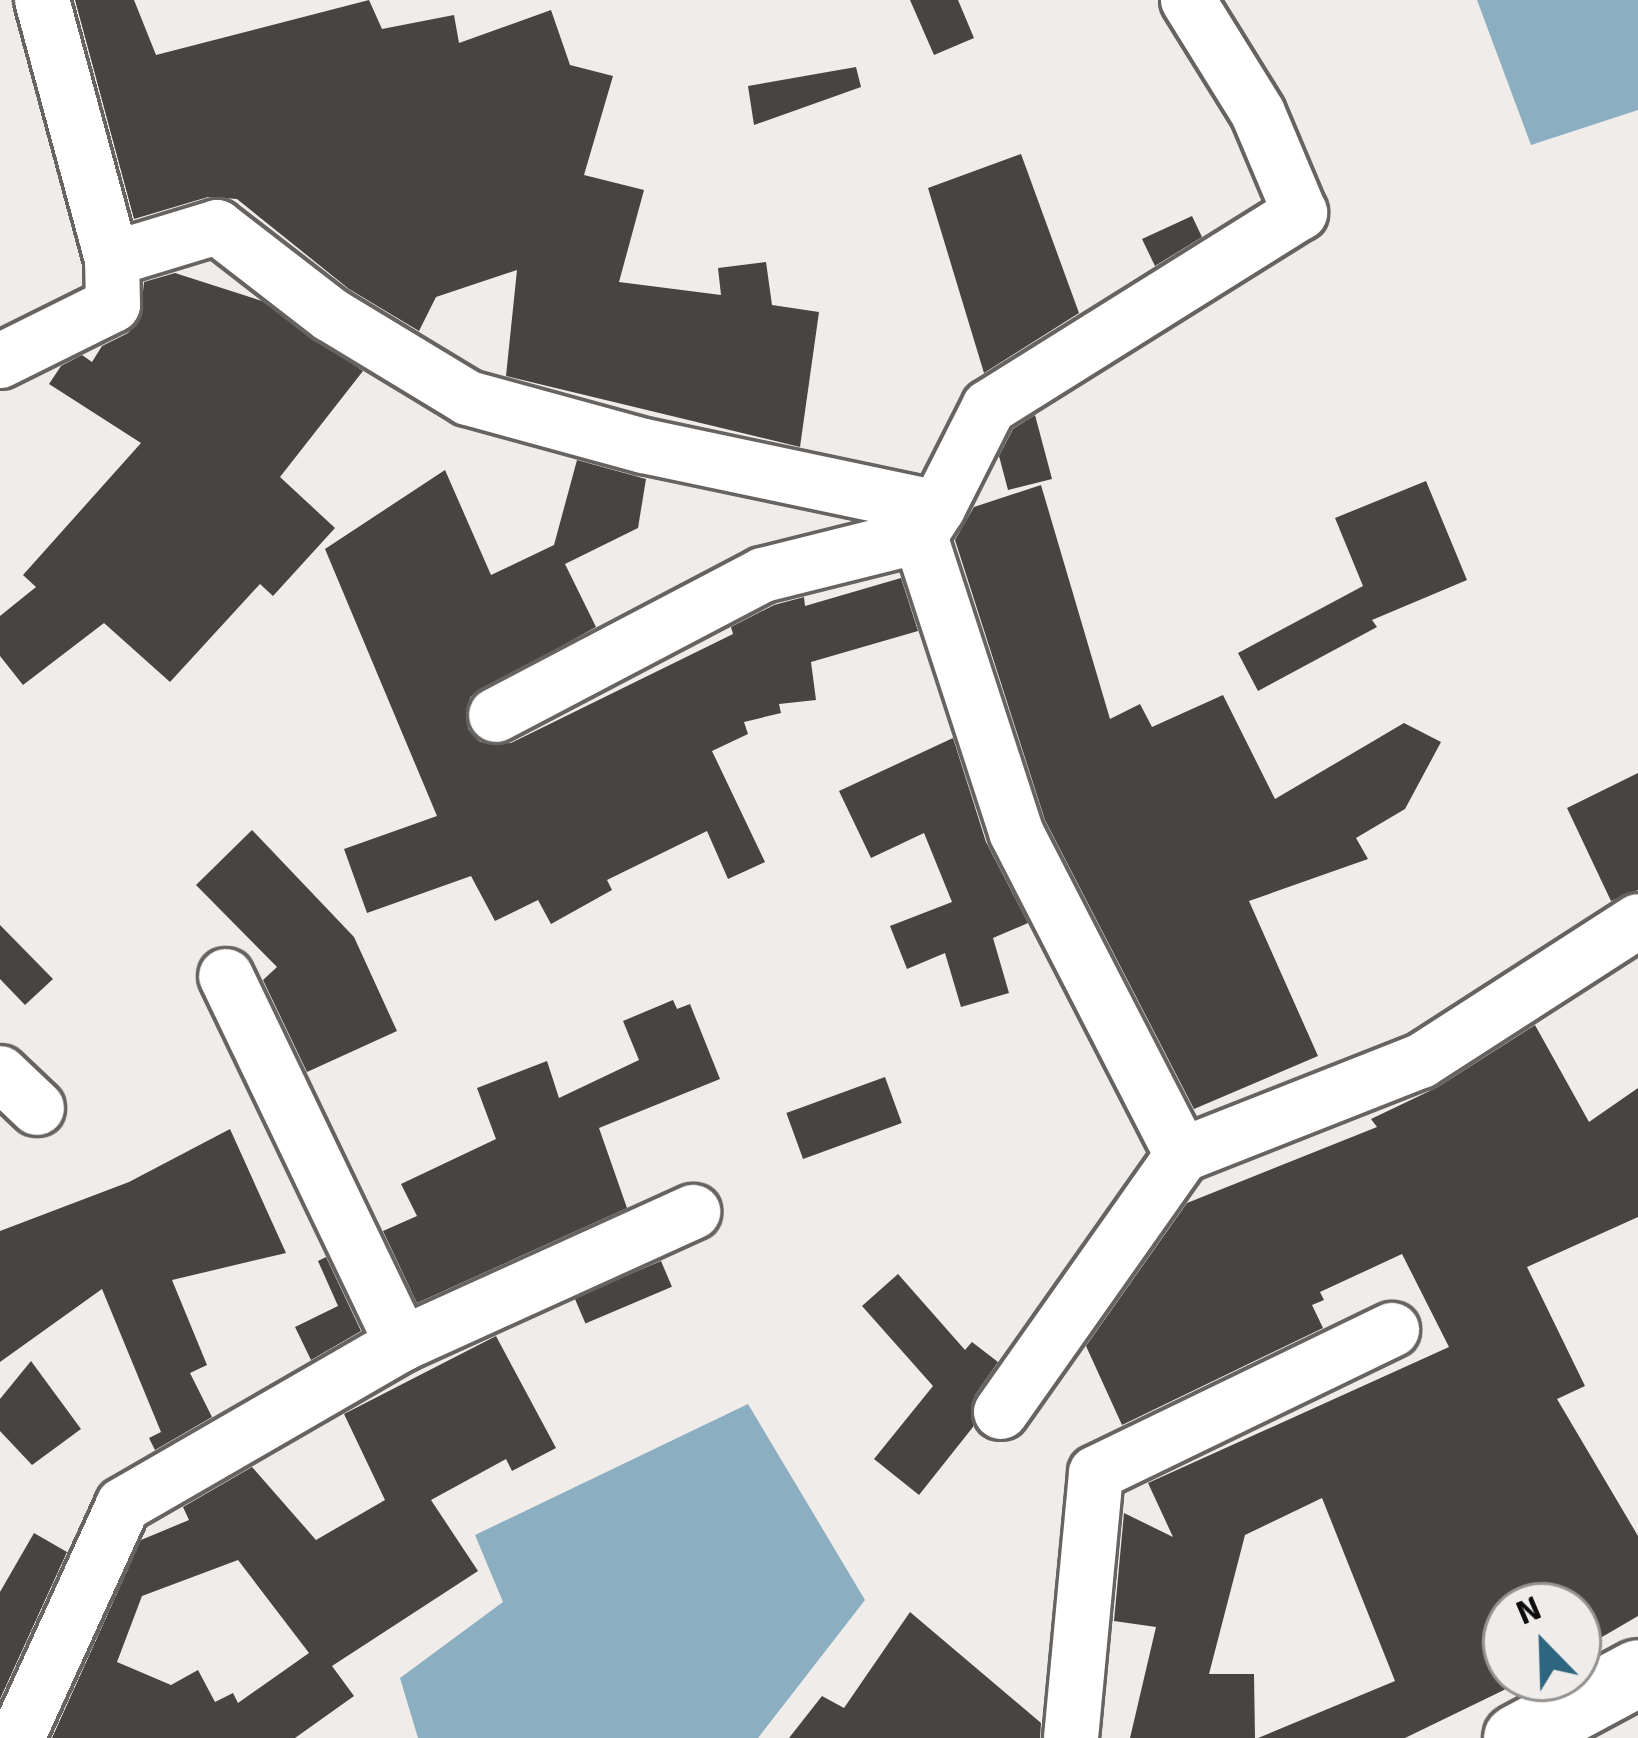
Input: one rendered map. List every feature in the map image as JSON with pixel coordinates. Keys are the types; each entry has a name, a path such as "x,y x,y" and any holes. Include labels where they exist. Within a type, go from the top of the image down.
{"main road":[{"path":"1516,1738 1638,1673"}],"street":[{"path":"0,361 112,305 112,259 42,0"},
{"path":"1182,1155 1016,832 929,522 989,407 1300,213 1258,113 1189,0"},
{"path":"112,259 217,227 331,315 468,398 929,522"},
{"path":"496,715 763,575 929,522"},
{"path":"1001,1412 1182,1155 1420,1061 1638,921"},
{"path":"226,976 402,1344"},
{"path":"17,1738 123,1505 402,1344 693,1212"},
{"path":"1071,1738 1096,1473 1392,1330"}],"water":[{"path":"1477,0 1638,0 1638,110 1531,145"},
{"path":"748,1404 865,1600 758,1738 418,1738 400,1678 503,1602 475,1535"}],"building":[{"path":"75,0 134,0 156,55 369,0 382,29 454,15 459,43 551,10 570,65 613,76 584,175 644,190 619,282 721,295 718,268 766,262 772,305 819,312 800,447 506,376 517,270 436,297 419,331 349,289 237,199 208,197 134,219"},
{"path":"910,0 958,0 974,38 934,55"},
{"path":"856,67 861,87 754,125 748,86"},
{"path":"1021,154 1079,313 984,373 928,188"},
{"path":"1192,216 1202,237 1155,266 1142,239"},
{"path":"175,273 262,301 363,371 280,477 335,528 273,596 260,584 170,682 104,623 23,685 0,656 0,616 36,587 23,575 141,443 49,384 61,366 82,355 92,362 102,346 128,333 140,320 144,282"},
{"path":"1035,415 1052,479 1008,490 999,456 1013,429"},
{"path":"577,460 646,479 638,528 565,564 596,627 470,697 468,729 480,742 511,743 733,634 731,627 774,605 804,597 805,606 901,578 918,631 811,662 816,700 779,704 781,713 744,722 748,734 712,751 765,862 728,879 707,831 607,880 612,890 551,924 538,900 495,921 471,876 367,913 344,849 437,816 325,549 445,470 491,575 554,545"},
{"path":"1426,481 1467,580 1372,620 1377,627 1258,691 1238,653 1363,586 1335,518"},
{"path":"1041,485 1110,719 1140,704 1152,727 1223,695 1275,799 1404,723 1441,742 1405,809 1356,838 1368,859 1249,901 1318,1056 1194,1109 1045,820 955,540 974,507"},
{"path":"953,738 986,842 1028,923 993,938 1009,993 961,1007 945,953 907,969 890,926 952,902 924,833 871,858 839,791"},
{"path":"1638,773 1638,890 1611,901 1567,808"},
{"path":"252,830 354,937 397,1031 307,1072 263,980 277,967 196,885"},
{"path":"0,925 53,979 25,1005 0,979"},
{"path":"673,1000 677,1009 690,1004 720,1079 599,1128 627,1208 417,1303 383,1231 417,1216 401,1184 496,1139 477,1088 547,1061 559,1098 639,1060 623,1021"},
{"path":"1535,1025 1589,1122 1638,1088 1638,1217 1527,1267 1585,1386 1557,1399 1638,1536 1638,1616 1602,1637 1602,1582 1482,1582 1482,1701 1405,1738 1258,1738 1395,1681 1322,1498 1245,1535 1209,1674 1254,1674 1255,1738 1130,1738 1156,1627 1114,1621 1124,1513 1173,1537 1148,1483 1449,1347 1402,1254 1320,1292 1324,1300 1312,1305 1323,1328 1122,1425 1086,1346 1187,1203 1377,1127 1371,1119 1438,1087"},
{"path":"885,1077 902,1123 803,1159 786,1113"},
{"path":"230,1129 286,1253 172,1280 207,1365 190,1373 212,1417 155,1450 149,1438 161,1432 102,1289 0,1362 0,1231 129,1182"},
{"path":"326,1257 361,1331 311,1360 295,1327 338,1306 318,1261"},
{"path":"661,1261 672,1287 585,1324 574,1298"},
{"path":"898,1274 965,1350 972,1342 998,1362 975,1395 973,1427 919,1495 874,1459 933,1386 862,1306"},
{"path":"496,1336 556,1448 512,1471 506,1459 431,1500 478,1571 332,1666 354,1696 295,1738 52,1738 141,1540 189,1520 183,1507 252,1467 316,1540 385,1500 344,1414","holes":["238,1560 309,1653 238,1703 233,1693 215,1702 198,1670 171,1685 117,1662 142,1596"]},
{"path":"31,1361 81,1429 32,1465 0,1431 0,1399"},
{"path":"34,1533 67,1552 0,1699 0,1592"},
{"path":"910,1612 1041,1723 1040,1738 789,1738 822,1696 844,1708"}]}
